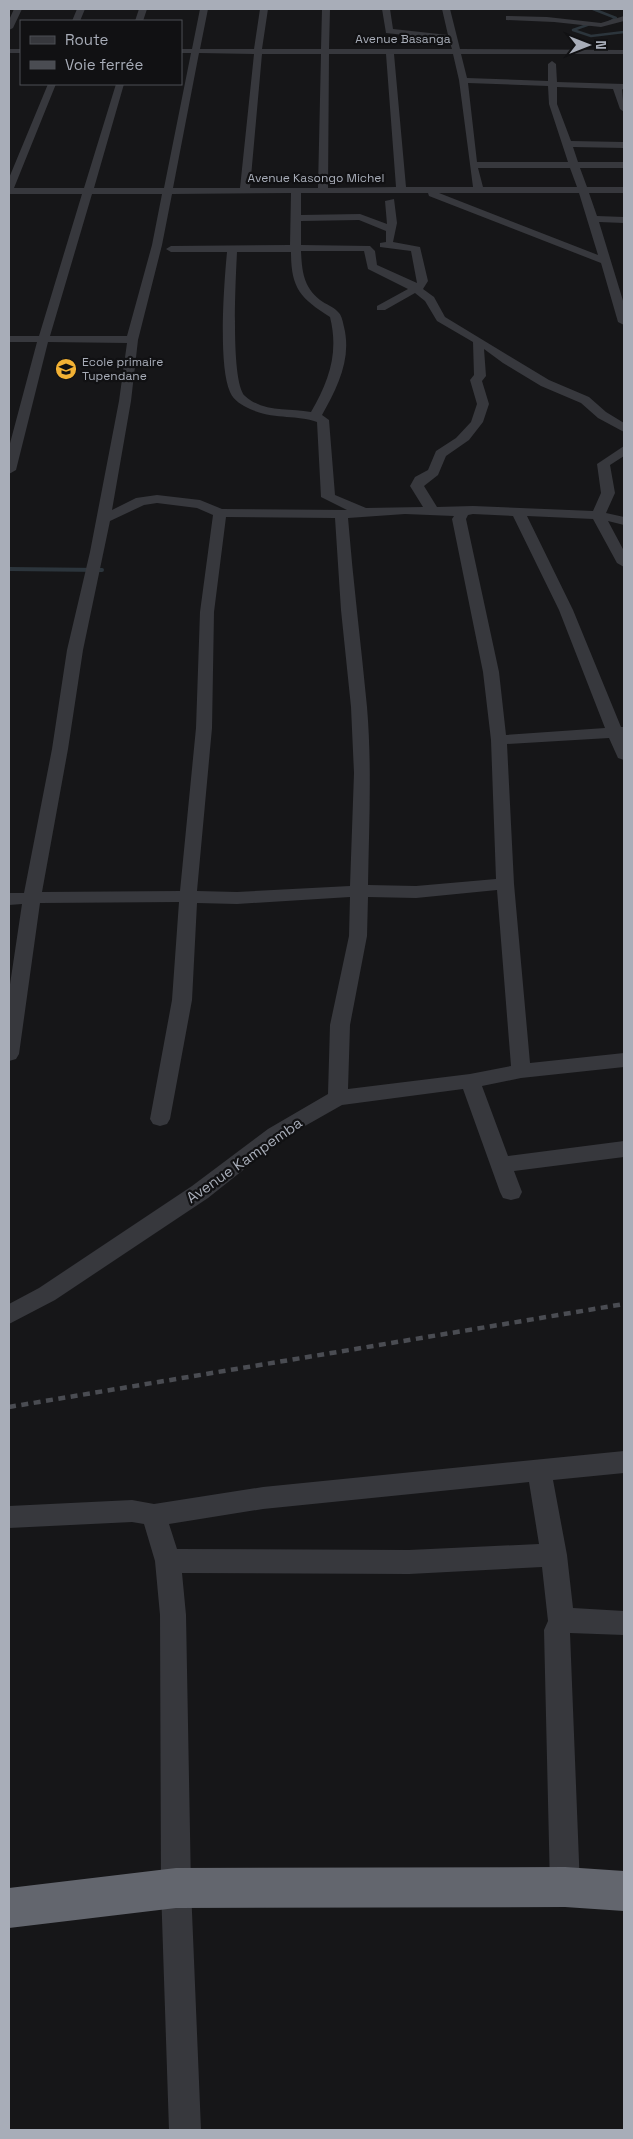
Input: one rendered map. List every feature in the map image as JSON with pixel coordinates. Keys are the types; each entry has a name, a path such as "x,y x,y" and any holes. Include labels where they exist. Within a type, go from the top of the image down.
{"highway":[{"path":"9,1908 176,1888 565,1886 624,1891"}],"street":[{"path":"9,28 18,9"},
{"path":"9,1054 32,898 60,749 72,669 103,519 131,368 132,340 156,245 204,9"},
{"path":"245,191 258,51 264,9"},
{"path":"323,190 326,9"},
{"path":"386,9 389,30 452,38"},
{"path":"446,9 452,38 462,62 473,165 478,189"},
{"path":"507,9 510,22 560,20 600,25 614,23 624,18"},
{"name":"Avenue Basanga","path":"182,51 457,52 517,47 624,52"},
{"path":"390,51 401,190"},
{"path":"615,52 621,64"},
{"path":"553,64 553,104 593,219 624,322"},
{"path":"463,80 621,87 624,110"},
{"path":"9,190 52,85"},
{"path":"9,470 43,340 120,85"},
{"path":"568,144 624,145"},
{"path":"473,165 518,177 575,165 624,165"},
{"name":"Avenue Kasongo Michel","path":"9,190 245,191 478,189 518,177 583,189 624,190"},
{"path":"296,190 296,267 300,285 306,294 335,315 339,331 338,371 331,390 315,416"},
{"path":"421,190 605,261"},
{"path":"384,244 391,239 390,201"},
{"path":"297,218 360,217 390,229"},
{"path":"593,219 624,220"},
{"path":"171,249 366,248 384,244 408,246 416,250 423,281 422,285 417,289 398,296 381,308"},
{"path":"366,248 370,251 372,267 417,289 430,299 441,319 545,383 585,400 602,415 624,428"},
{"path":"232,249 230,275 232,358 234,388 237,395 264,411 277,414 315,416 323,420 328,497 368,512"},
{"path":"9,340 132,340"},
{"path":"433,511 417,486 420,480 436,470 442,453 471,432 483,412 482,397 476,380 480,376 479,341"},
{"path":"598,515 608,493 603,464 624,450"},
{"path":"103,519 142,501 157,499 200,504 220,513 341,514 368,512 463,512 473,510 598,515 624,521"},
{"path":"463,512 459,519 490,672 499,740 505,884 521,1071"},
{"path":"518,512 566,610 620,733 624,755"},
{"path":"160,1119 182,1000 188,896 204,728 207,612 220,513"},
{"path":"216,540 242,514"},
{"path":"338,1098 340,1025 358,936 361,743 341,514"},
{"path":"598,515 619,548 624,563"},
{"path":"499,740 620,733"},
{"path":"9,899 136,895 236,898 360,891 416,892 505,884"},
{"name":"Avenue Kampemba","path":"9,1315 47,1294 200,1192 275,1134 338,1098 470,1081 521,1071 624,1060"},
{"path":"470,1081 511,1192"},
{"path":"502,1165 624,1149"},
{"path":"9,1516 132,1511 154,1515 263,1498 624,1462"},
{"path":"539,1470 554,1555 561,1622 557,1630 565,1886"},
{"path":"154,1515 168,1560 174,1615 176,1888 185,2130"},
{"path":"168,1560 409,1562 554,1555"},
{"path":"561,1622 572,1620 624,1623"}],"waterway":[{"path":"593,9 616,18 609,22"},
{"path":"590,24 573,30 591,36 624,32"},
{"path":"9,569 102,570"}],"railway":[{"path":"9,1407 624,1304"}],"place":[{"name":"Ecole primaire Tupendane","path":"66,369"}]}
